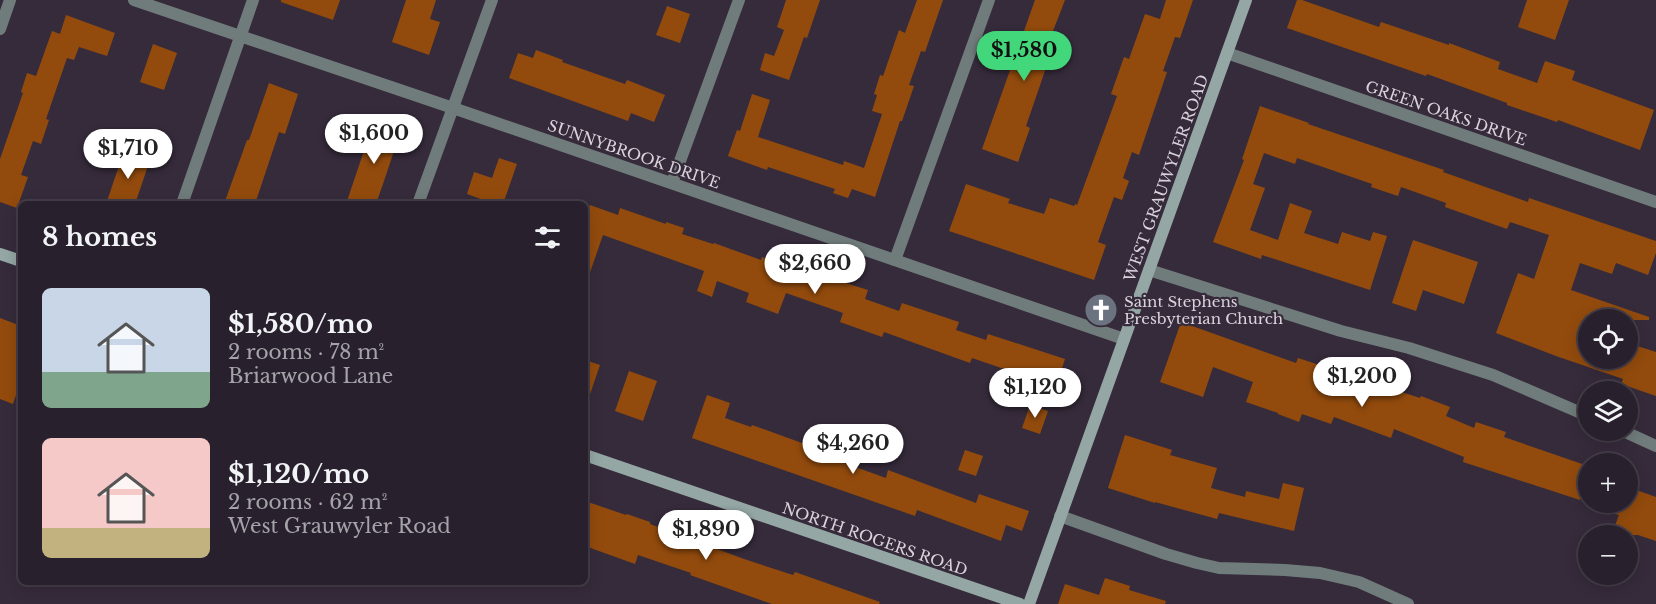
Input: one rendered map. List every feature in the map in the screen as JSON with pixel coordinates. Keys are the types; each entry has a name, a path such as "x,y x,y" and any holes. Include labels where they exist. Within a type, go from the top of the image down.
{"main road":[{"name":"WEST GRAUWYLER ROAD","path":"1029,604 1246,0"},
{"path":"0,254 18,260"},
{"name":"NORTH ROGERS ROAD","path":"588,456 1020,604"}],"street":[{"path":"0,28 10,0"},
{"name":"SUNNYBROOK DRIVE","path":"134,0 1124,339"},
{"path":"183,201 253,0"},
{"path":"419,201 492,0"},
{"path":"672,183 739,0"},
{"path":"895,260 990,0"},
{"name":"GREEN OAKS DRIVE","path":"1227,53 1656,202"},
{"path":"1149,270 1341,331 1409,348 1493,375 1578,413"},
{"path":"1638,438 1656,446"},
{"path":"1060,516 1197,563 1219,568 1320,573 1359,582 1408,604"}],"building":[{"path":"281,0 340,0 333,20 281,2"},
{"path":"406,0 436,0 430,19 440,22 429,55 392,42"},
{"path":"786,0 820,0 789,80 760,70 765,53 774,56 784,30 777,27"},
{"path":"917,0 943,0 925,52 921,51 909,85 914,86 875,197 852,189 848,198 833,193 835,189 768,167 767,170 728,156 737,130 740,131 752,94 770,100 758,137 843,165 844,161 864,168 882,114 872,111 877,95 874,94 880,75 883,76 899,30 905,33"},
{"path":"1035,0 1065,0 1053,31 1058,33 1026,126 1030,128 1018,162 982,149"},
{"path":"1166,0 1193,0 1180,38 1175,37 1163,71 1167,72 1139,155 1132,152 1123,178 1129,181 1122,200 1114,197 1098,242 1106,245 1094,280 949,231 966,184 1010,199 1008,203 1044,214 1050,198 1077,205 1117,96 1111,94 1124,57 1129,59 1145,14 1160,19"},
{"path":"1297,0 1379,27 1381,22 1449,45 1449,43 1500,62 1498,69 1537,83 1545,61 1575,71 1572,80 1654,110 1640,150 1558,120 1557,122 1507,105 1507,103 1427,74 1426,76 1287,28"},
{"path":"1527,0 1569,0 1555,40 1518,27"},
{"path":"667,6 690,14 680,43 656,35"},
{"path":"66,15 115,33 107,56 79,47 74,60 67,58 46,119 49,120 41,144 33,141 21,175 28,177 17,208 0,202 0,159 23,93 21,92 27,73 36,76 52,31 60,34"},
{"path":"153,44 177,53 164,90 140,82"},
{"path":"536,50 563,60 562,62 625,84 627,80 665,95 654,122 631,113 628,121 509,78 518,53 533,58"},
{"path":"269,83 298,94 285,134 279,132 256,201 225,201 247,140 249,140"},
{"path":"1260,106 1528,202 1529,198 1656,241 1656,253 1648,275 1616,263 1612,274 1580,263 1571,290 1626,309 1578,309 1578,364 1496,333 1518,273 1534,279 1549,235 1510,222 1507,229 1445,207 1446,203 1401,187 1398,196 1371,187 1372,184 1297,158 1295,164 1264,153 1253,184 1265,188 1250,230 1278,240 1290,203 1312,211 1304,233 1338,244 1342,232 1370,241 1373,232 1387,236 1370,290 1262,255 1261,259 1213,242 1244,160 1242,159"},
{"path":"374,121 401,130 377,201 347,201"},
{"path":"124,151 150,160 136,201 107,201"},
{"path":"499,158 517,164 504,201 486,201 467,194 474,172 492,178"},
{"path":"590,205 618,215 620,208 666,224 666,222 684,228 682,234 761,260 762,257 806,273 807,271 868,290 865,299 899,311 902,303 959,322 956,330 986,340 988,334 1065,359 1056,387 1045,383 1041,395 1018,387 1022,375 972,358 970,363 884,332 882,337 840,322 843,313 786,293 778,314 746,302 749,293 717,281 712,297 697,291 704,271 603,235 588,278 588,211"},
{"path":"1413,240 1478,262 1464,304 1423,290 1416,311 1392,303"},
{"path":"1638,313 1649,317 1649,320 1638,320"},
{"path":"0,318 18,325 18,389 13,404 0,399"},
{"path":"1181,322 1296,363 1298,358 1420,398 1421,396 1450,407 1446,416 1474,428 1476,422 1506,432 1504,437 1578,463 1578,499 1463,462 1464,457 1394,429 1391,438 1334,417 1331,424 1302,414 1299,422 1246,402 1253,382 1213,367 1203,397 1160,382"},
{"path":"1638,346 1656,352 1656,396 1638,390 1638,381 1622,381 1623,379 1594,369 1638,369"},
{"path":"588,361 600,365 588,400"},
{"path":"629,371 657,381 643,421 615,411"},
{"path":"707,395 730,403 725,418 751,427 752,425 813,447 815,439 837,446 833,459 886,478 888,470 976,503 979,494 1029,511 1022,531 1006,525 1001,541 917,510 915,516 692,438"},
{"path":"1030,405 1048,411 1040,434 1022,428"},
{"path":"1125,435 1172,450 1170,455 1217,468 1211,488 1245,497 1246,491 1279,499 1283,483 1304,488 1294,531 1219,513 1217,519 1108,488"},
{"path":"965,450 983,456 976,476 958,470"},
{"path":"1638,491 1656,497 1656,541 1638,535 1638,525 1615,525 1619,515 1613,513 1638,513"},
{"path":"588,502 650,522 650,524 744,559 793,575 795,572 880,602 879,604 772,604 638,555 635,564 588,547"},
{"path":"1105,578 1130,586 1129,590 1166,601 1165,604 1058,604 1065,584 1099,595"}],"place":[{"name":"Saint Stephens Presbyterian Church","path":"1101,310"}]}
